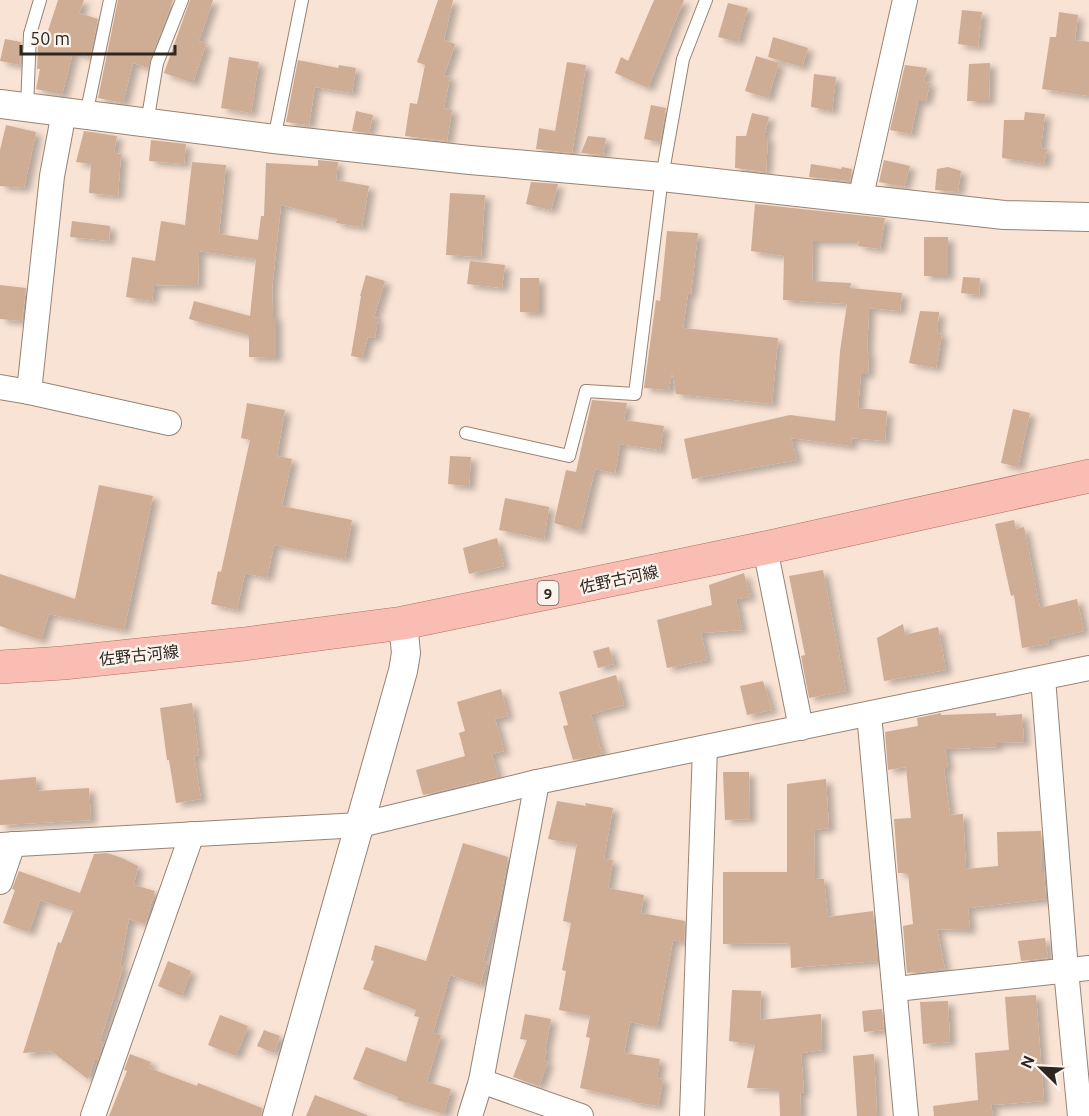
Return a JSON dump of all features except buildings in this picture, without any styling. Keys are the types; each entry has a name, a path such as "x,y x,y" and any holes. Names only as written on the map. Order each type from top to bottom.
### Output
{"main road":[{"name":"佐野古河線","path":"0,667 63,663 244,644 403,622 765,548 1089,476"}],"street":[{"path":"860,200 905,0"},
{"path":"7,106 274,139 662,177 1004,215 1089,217"},
{"path":"29,392 52,176 75,114"},
{"path":"0,387 169,423"},
{"path":"765,548 801,728"},
{"path":"277,1116 403,671 406,654 403,622"},
{"path":"0,882 7,845 360,825 537,782 1089,668"},
{"path":"1042,678 1077,969 1080,1116"},
{"path":"869,714 906,1116"},
{"path":"692,1116 705,748"},
{"path":"470,1116 481,1082 537,782"},
{"path":"93,1116 192,834"},
{"path":"896,989 1077,969"},
{"path":"481,1082 581,1116"}],"lane":[{"path":"7,106 40,0"},
{"path":"75,114 110,0"},
{"path":"147,123 157,63 182,0"},
{"path":"274,139 302,0"},
{"path":"466,433 569,456 586,391 635,394 662,177 683,59 706,0"}]}
